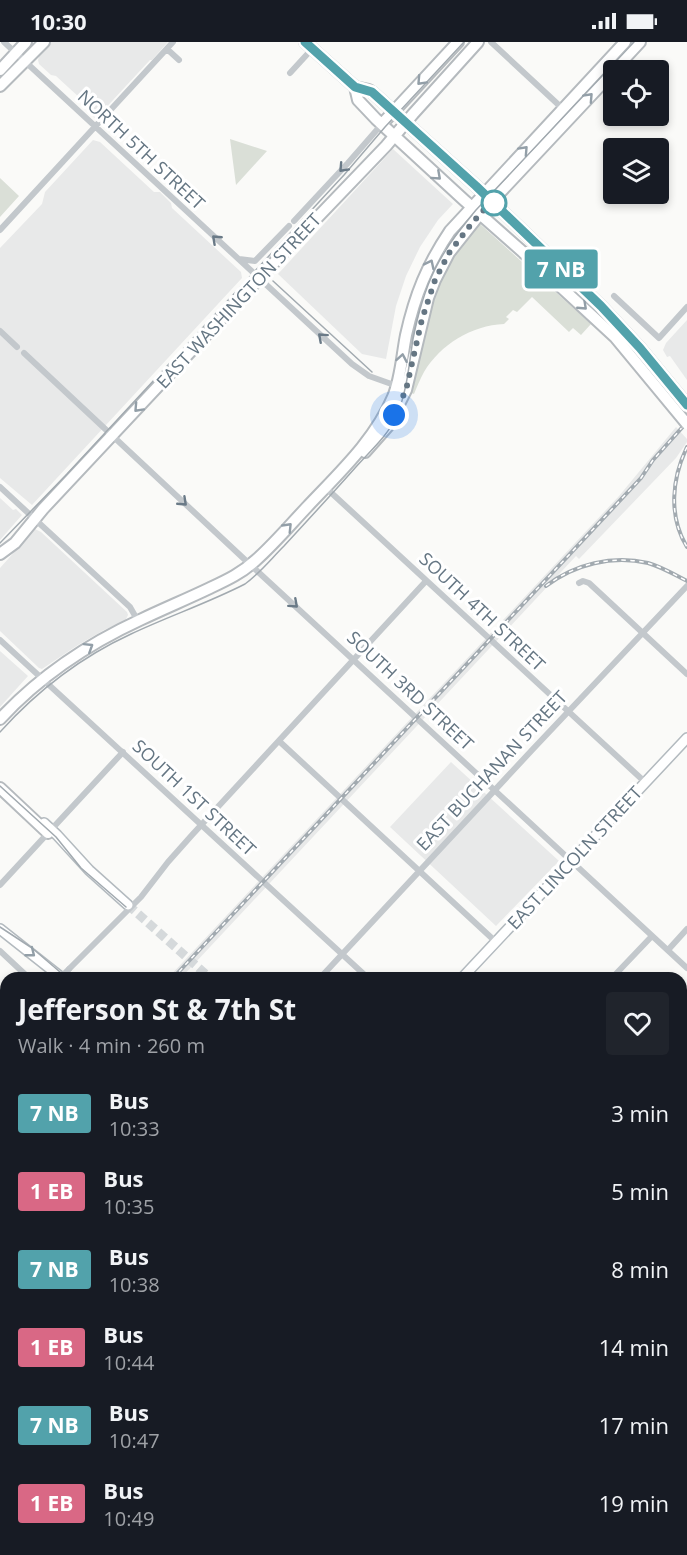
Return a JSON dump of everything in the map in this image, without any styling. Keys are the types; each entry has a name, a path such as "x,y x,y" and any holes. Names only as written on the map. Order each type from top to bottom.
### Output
{"main road":[{"path":"0,70 27,42"},
{"path":"0,86 44,42"},
{"name":"EAST WASHINGTON STREET","path":"382,124 458,42"},
{"name":"EAST WASHINGTON STREET","path":"0,560 35,518 394,136 478,42"},
{"path":"0,719 63,664 95,643 230,579 250,565 329,484 353,465 376,442 388,426 435,280 449,253 480,214 488,197 562,108 625,42"},
{"path":"624,60 640,42"},
{"path":"309,45 355,87 369,90 488,197 624,330 687,405"},
{"path":"401,388 406,335 413,307 435,253 471,206 488,197 603,82"},
{"path":"355,87 358,100 394,136 615,337 687,424"},
{"path":"0,554 15,543"},
{"name":"EAST LINCOLN STREET","path":"468,972 687,738"},
{"path":"0,783 6,792 129,907"},
{"path":"0,929 54,972"}],"street":[{"name":"NORTH 5TH STREET","path":"4,42 357,368 375,379 401,388"},
{"path":"0,230 174,42"},
{"path":"491,42 562,108"},
{"path":"290,73 309,45"},
{"path":"167,49 179,60"},
{"name":"EAST WASHINGTON STREET","path":"294,220 382,124"},
{"name":"EAST WASHINGTON STREET","path":"237,259 255,261 289,226"},
{"path":"614,296 659,338 687,307"},
{"path":"0,330 17,347"},
{"name":"SOUTH 3RD STREET","path":"24,353 687,968"},
{"name":"SOUTH 4TH STREET","path":"329,484 426,581 646,783"},
{"path":"0,487 130,607 138,621"},
{"path":"66,972 141,897 201,825 426,581"},
{"path":"579,583 583,581 589,583 687,674"},
{"name":"EAST BUCHANAN STREET","path":"326,972 687,586"},
{"name":"SOUTH 1ST STREET","path":"0,640 361,972"},
{"path":"279,741 496,942"},
{"path":"0,885 123,752"},
{"path":"668,950 687,929"},
{"path":"618,972 652,936"},
{"path":"0,951 23,972"}],"shaded area":[{"path":"50,42 168,42 96,119 83,105 81,99 39,64 40,53"},
{"path":"230,139 267,151 236,185"},
{"path":"93,140 100,142 154,192 160,192 171,203 172,208 241,272 242,278 32,505 0,478 0,248 42,204 45,192"},
{"path":"393,149 453,204 438,220 420,247 406,276 396,306 386,359 362,354 278,274"},
{"path":"0,178 19,196 0,217"},
{"path":"480,224 591,324 581,335 573,328 569,332 532,297 517,312 513,310 506,317 509,319 504,324 480,328 448,345 431,362 414,394 409,392 431,299 451,255"},
{"path":"687,320 687,380 663,350 666,343"},
{"path":"676,427 687,442 676,458 579,559 576,556 187,972 174,972 619,496"},
{"path":"0,498 22,515 0,540"},
{"path":"35,529 41,532 128,615 125,621 78,645 42,669 0,631 0,568"},
{"path":"0,651 28,676 0,707"},
{"path":"451,762 559,861 496,926 390,827"}],"tunnel":[{"path":"128,905 203,972"}],"tram line":[{"path":"0,543 67,474 344,175 464,42"},
{"path":"0,732 45,689 95,653 131,634 245,584 311,517 378,443 393,423 403,397 422,301 435,270 452,240 476,210 634,42"},
{"path":"273,281 372,372"},
{"path":"0,786 56,837 81,868 126,907"},
{"path":"0,927 32,948 60,972"}],"railway":[{"path":"179,972 641,478 653,460 687,422"},
{"path":"687,447 678,471 674,497 677,523 687,547"},
{"path":"546,586 557,578 582,567 594,563 621,560 648,563 687,581"}],"bus line":[{"path":"305,42 355,87 372,92 492,201 624,330 687,405"}],"route":[{"path":"394,415 406,390 422,319 435,280 449,253 474,220 492,201 494,203"}]}
